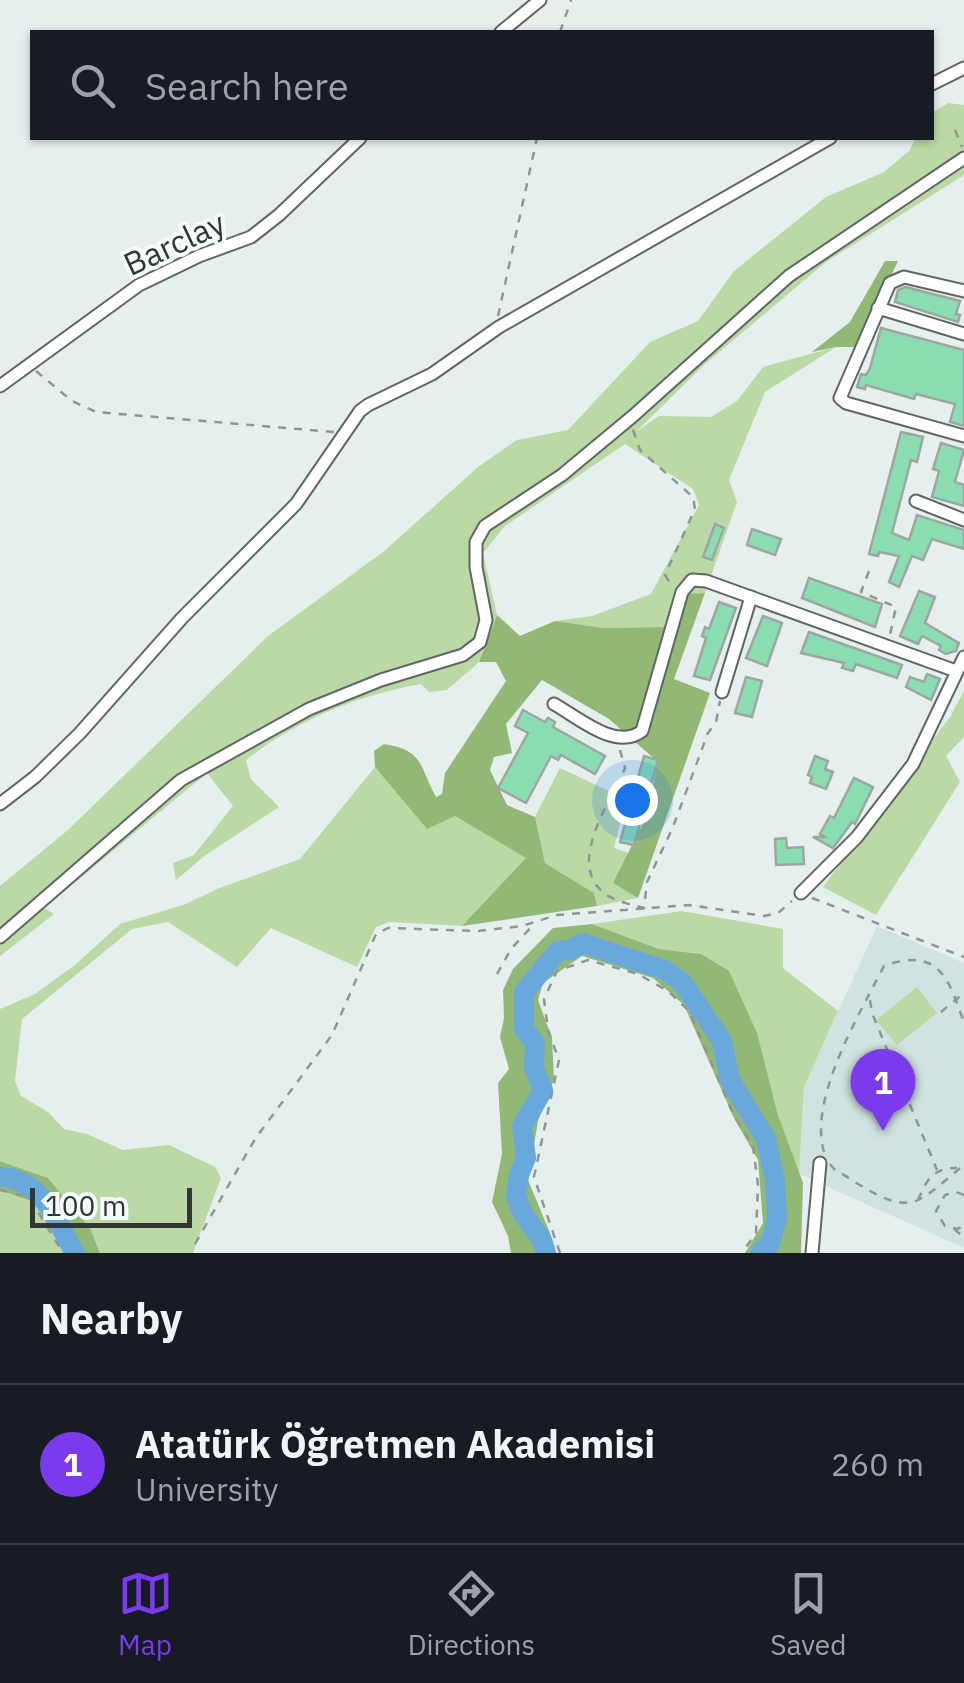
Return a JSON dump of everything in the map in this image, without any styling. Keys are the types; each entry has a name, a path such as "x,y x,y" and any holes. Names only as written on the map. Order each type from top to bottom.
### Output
{"street":[{"path":"503,30 540,0"},
{"path":"934,83 964,68"},
{"name":"Barclay","path":"0,386 139,285 199,256 251,237 358,140"},
{"path":"0,804 35,777 80,733 182,618 296,504 360,412 379,398 418,382 500,327 827,140"},
{"path":"0,937 182,780 309,710 381,680 462,655 480,642 486,620 476,567 476,542 486,526 562,475 790,276 964,154"},
{"path":"964,290 899,278 890,282 840,398 846,403 964,436"},
{"path":"878,308 964,334"},
{"path":"916,501 964,520"},
{"path":"554,704 617,739 631,739 642,731 682,592 692,580 706,581 956,671"},
{"path":"722,692 751,597"},
{"path":"801,893 857,837 912,764 934,726 964,657"},
{"path":"812,1253 820,1163"}],"path":[{"path":"561,30 571,0"},
{"path":"954,130 964,154"},
{"path":"500,327 498,310 537,140"},
{"path":"30,366 72,401 96,412 345,433"},
{"path":"633,416 633,436 640,450 693,496 694,509 665,575 668,584 682,592"},
{"path":"870,571 861,592 896,607 888,646"},
{"path":"644,908 647,882 716,722 722,692"},
{"path":"617,739 625,768 596,825 588,859 594,882 610,898 644,908"},
{"path":"195,1244 255,1139 332,1036 376,934 388,928 478,931 557,915 689,905 764,916 778,913 801,893 964,957"},
{"path":"497,974 511,948 536,922"},
{"path":"962,1166 918,1202 892,1201 834,1169 821,1141 830,1082 884,966 902,959 927,963 946,974 964,1022"},
{"path":"560,1253 534,1177 559,1060 548,1030 544,999 558,971 588,960 638,974 668,991 689,1011 734,1116 753,1146 758,1184 756,1233 742,1253"},
{"path":"941,1012 964,993"},
{"path":"870,994 872,1013 937,1170"},
{"path":"918,1202 926,1180 937,1170 962,1166"},
{"path":"939,1185 944,1195"},
{"path":"0,1190 29,1196 63,1253"},
{"path":"964,1195 944,1195 937,1204 938,1217 945,1226 964,1226"},
{"path":"954,1228 964,1238"}],"shaded area":[{"path":"877,926 964,963 964,1248 799,1174 804,1087"}],"green space":[{"path":"948,103 964,105 964,175 826,262 705,364 636,432 659,416 711,417 737,401 763,367 836,347 765,392 729,480 737,502 705,593 687,595 666,627 603,628 555,621 592,616 651,594 699,505 693,489 625,444 505,526 483,553 497,615 479,662 447,690 429,692 421,684 374,695 307,721 246,760 251,779 279,807 207,854 176,880 173,863 194,855 233,806 207,773 44,908 54,914 0,956 0,886 68,830 268,636 383,552 478,467 517,440 568,430 650,342 698,321 734,271 826,197 884,172 909,151 915,140 934,140 934,112"},
{"path":"885,261 898,261 857,347 812,352 850,322"},
{"path":"705,593 674,679 710,693 638,898 613,883 646,817 658,762 609,719 542,680 506,724 512,753 494,757 490,770 507,805 535,817 545,863 594,893 597,906 462,926 526,858 455,816 427,829 375,767 374,751 384,744 407,750 419,761 436,797 442,794 445,773 506,681 496,662 479,662 497,615 520,636 555,621 603,628 666,627 687,594"},
{"path":"964,691 964,737 946,756 960,782 876,915 823,887 950,717"},
{"path":"375,767 427,828 455,816 527,858 462,926 389,922 376,927 357,967 271,928 237,967 168,922 132,929 22,1019 15,1081 21,1096 48,1112 64,1129 87,1134 123,1150 169,1145 215,1167 221,1178 193,1253 100,1253 90,1228 48,1178 0,1161 0,1009 35,994 75,965 120,924 186,904 300,859"},
{"path":"560,768 626,799 614,848 628,853 613,883 638,898 597,906 594,893 545,863 535,817"},
{"path":"682,911 783,929 783,968 838,1011 804,1087 799,1174 777,1112 701,954 659,949 592,924"},
{"path":"592,924 659,949 701,954 729,971 757,1033 777,1112 803,1183 801,1253 745,1253 763,1223 758,1160 734,1118 684,1005 653,978 582,956 543,983 538,1000 552,1038 554,1079 538,1121 528,1180 550,1233 552,1253 511,1253 508,1236 492,1202 502,1154 498,1083 509,1069 500,1037 503,990 513,969 553,928"},
{"path":"917,987 937,1013 897,1045 876,1020"},
{"path":"0,1161 48,1178 90,1228 100,1253 66,1253 39,1204 0,1190"},
{"path":"0,1190 39,1204 69,1253 0,1253"}],"building":[{"path":"905,287 960,301 958,322 895,302 898,290"},
{"path":"881,328 964,350 964,426 950,422 955,404 916,394 914,399 866,385 865,389 857,387 861,374 866,375 870,368"},
{"path":"901,432 923,437 917,462 911,460 892,533 909,540 917,515 964,530 964,549 932,539 923,560 912,556 899,587 889,582 899,556 869,554"},
{"path":"941,443 964,450 955,482 964,485 964,506 932,497 939,471 933,469"},
{"path":"715,524 724,528 712,560 703,557"},
{"path":"752,529 781,539 775,555 747,545"},
{"path":"809,578 882,604 875,627 802,598"},
{"path":"919,591 935,597 925,623 959,643 956,651 946,654 939,650 941,646 922,636 918,644 900,636"},
{"path":"719,602 736,608 710,680 694,676 706,638 702,636 705,627 709,629"},
{"path":"763,616 782,623 767,666 746,658"},
{"path":"809,632 902,665 897,678 856,664 853,671 842,668 844,663 801,653"},
{"path":"927,674 940,679 931,700 906,687 910,677 924,682"},
{"path":"746,677 762,681 752,717 735,713"},
{"path":"523,710 545,722 548,718 555,722 553,727 605,756 595,774 561,755 558,760 551,756 526,803 498,788 528,733 515,726"},
{"path":"644,756 658,760 634,845 620,842"},
{"path":"815,756 828,761 825,769 833,772 826,789 810,783 812,777 808,775"},
{"path":"854,778 873,787 855,824 852,822 833,848 813,837 825,837 820,834 830,816 834,818"},
{"path":"786,838 787,848 803,847 804,864 776,865 775,839"}],"waterway":[{"path":"546,1253 516,1196 526,1158 522,1126 543,1090 534,1068 535,1043 524,1029 524,992 558,951 582,943 665,970 683,983 722,1041 730,1080 766,1139 775,1180 777,1218 770,1244 760,1253"},
{"path":"0,1177 15,1179 37,1193 75,1253"}],"place":[{"name":"Atatürk Öğretmen Akademisi","path":"883,1131"}]}
